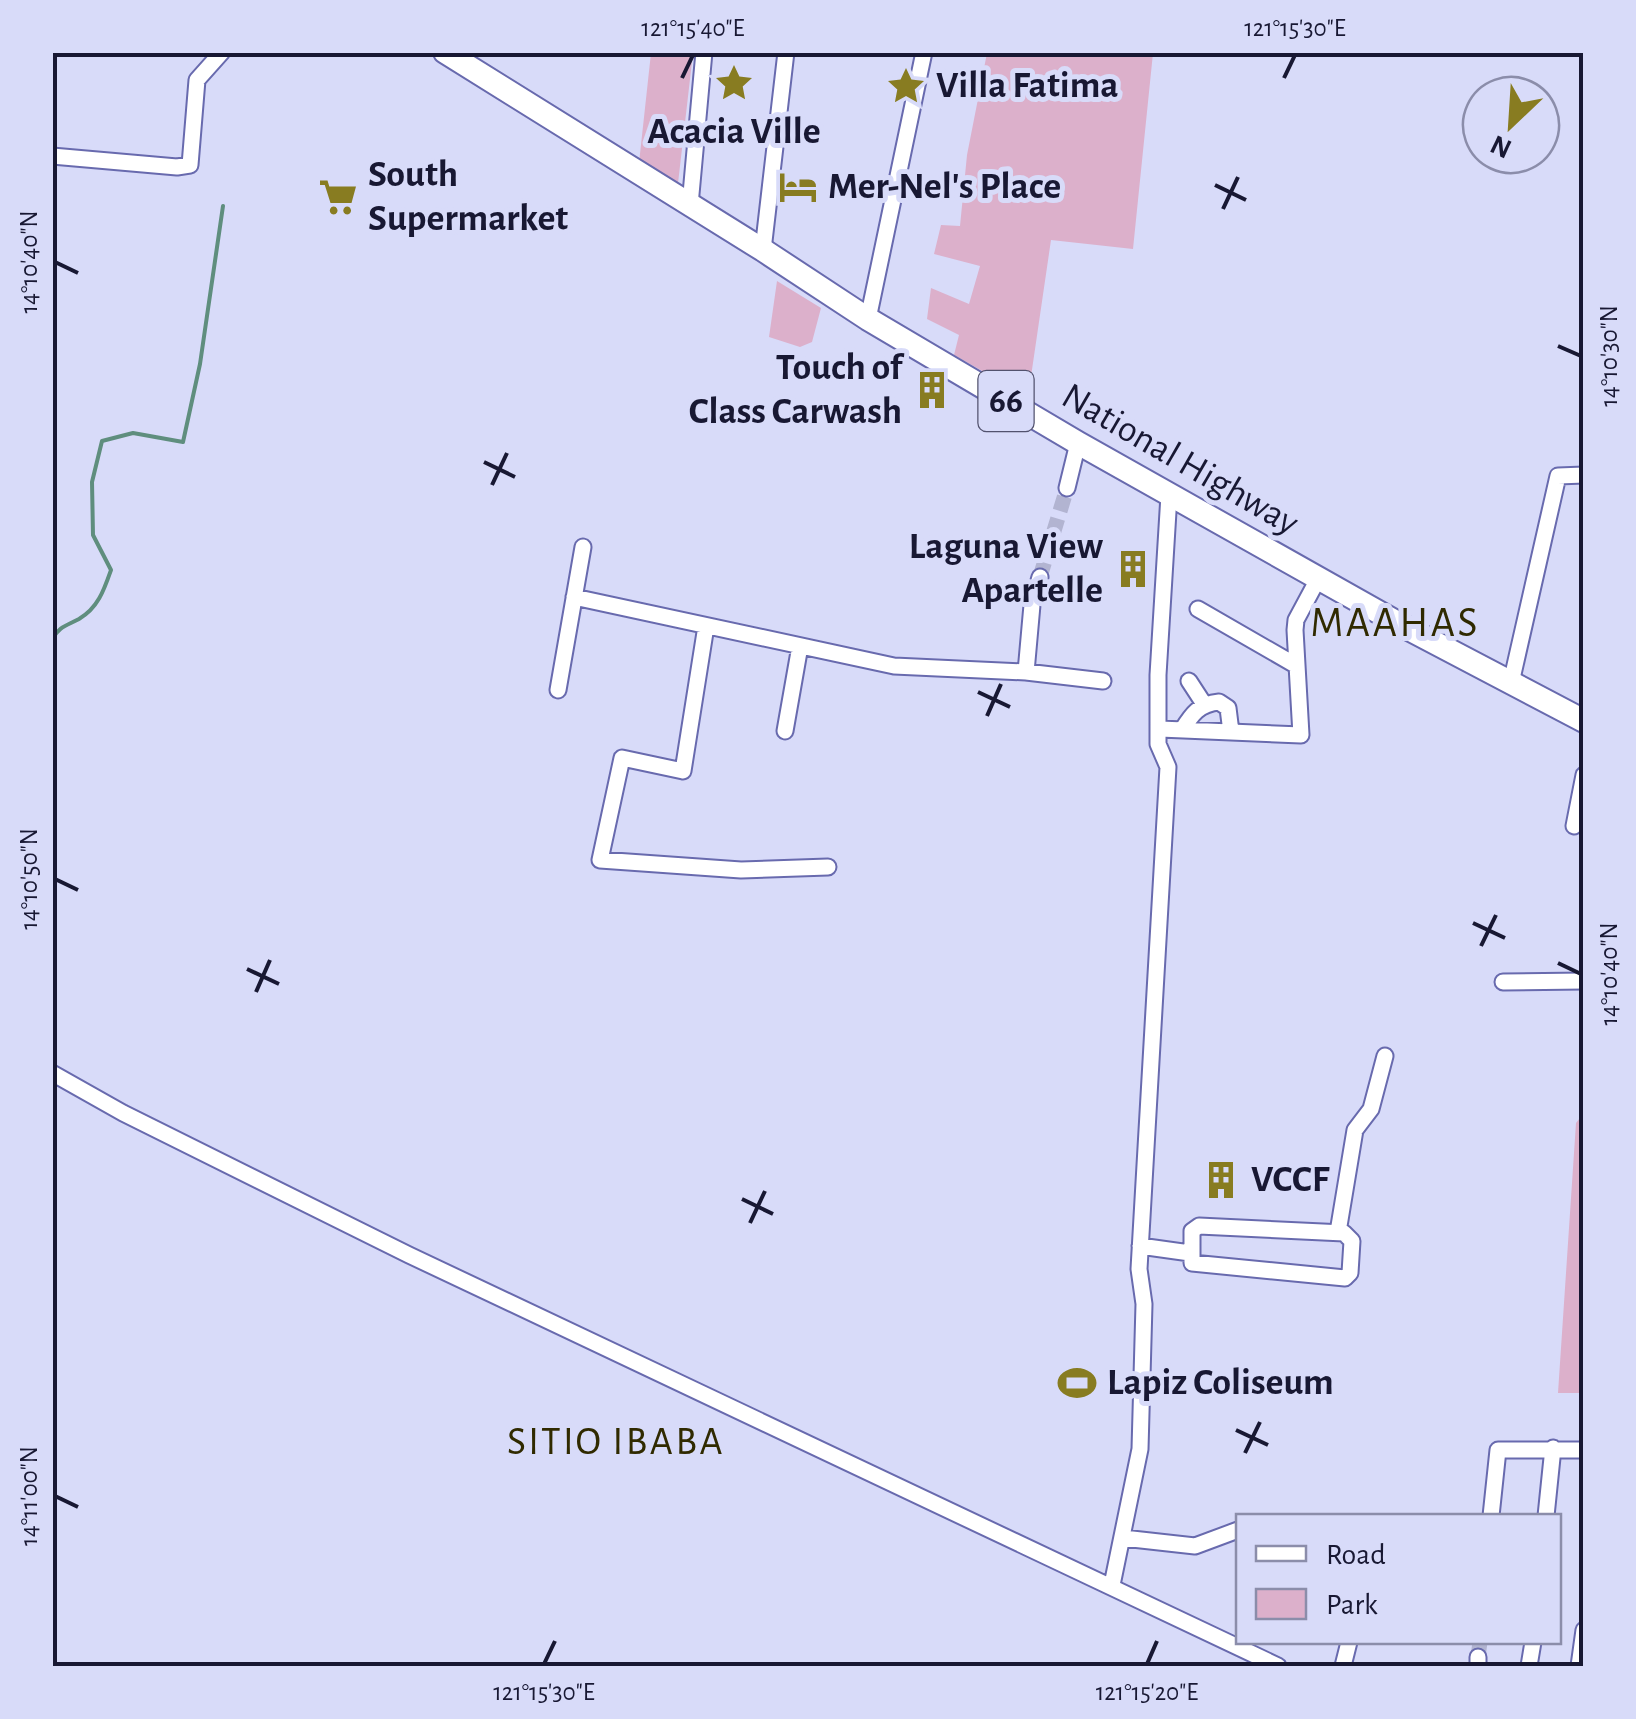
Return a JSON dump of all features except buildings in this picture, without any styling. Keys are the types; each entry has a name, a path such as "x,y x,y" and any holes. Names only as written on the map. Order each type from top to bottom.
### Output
{"main road":[{"name":"National Highway","path":"452,55 868,319 1078,443 1584,721"}],"street":[{"path":"52,156 190,165 198,80 222,52"},
{"path":"690,205 704,52"},
{"path":"763,250 786,52"},
{"path":"868,319 924,52"},
{"path":"1066,488 1078,443"},
{"path":"1512,682 1558,476 1584,475"},
{"path":"1112,1586 1140,1450 1144,1304 1139,1269 1168,783 1168,767 1158,744 1158,675 1168,494"},
{"path":"558,690 583,548"},
{"path":"1026,672 1032,605 1040,578"},
{"path":"1160,730 1301,735 1296,620 1318,578"},
{"path":"574,597 894,666 1026,672 1104,681"},
{"path":"1198,609 1297,666"},
{"path":"706,626 683,771 622,758 600,860 741,870 828,867"},
{"path":"785,731 800,646"},
{"path":"1189,681 1204,704"},
{"path":"1182,730 1204,704 1219,702 1228,708 1232,732"},
{"path":"1574,826 1584,775"},
{"path":"1503,982 1584,981"},
{"path":"1338,1232 1355,1130 1371,1109 1385,1056"},
{"path":"52,1073 123,1113 409,1255 1278,1666"},
{"path":"1199,1226 1338,1232 1347,1234 1352,1241 1350,1273 1346,1278 1196,1264 1191,1261 1190,1247 1192,1231 1199,1226"},
{"path":"1141,1241 1190,1247"},
{"path":"1546,1514 1553,1448"},
{"path":"1491,1514 1498,1450 1584,1450"},
{"path":"1123,1538 1194,1546 1236,1531"},
{"path":"1579,1666 1584,1630"}],"green space":[{"path":"651,53 693,53 677,192 639,163"},
{"path":"987,53 1153,53 1133,249 1051,240 1028,397 954,355 959,335 927,319 931,288 969,304 980,266 934,254 941,225 960,226 967,155"},
{"path":"777,281 821,308 812,342 800,347 769,337"},
{"path":"1583,1114 1583,1393 1558,1393 1576,1123"}],"waterway":[{"path":"52,639 91,610 111,570 93,535 92,482 102,441 133,433 183,442 200,364 223,206"}],"tunnel":[{"path":"1040,577 1067,488"},
{"path":"1478,1657 1480,1644"}],"place":[{"name":"Acacia Ville","path":"734,83"},
{"name":"Villa Fatima","path":"906,86"},
{"name":"Mer-Nel's Place","path":"798,187"},
{"name":"South Supermarket","path":"338,197"},
{"name":"Touch of Class Carwash","path":"932,390"},
{"name":"Laguna View Apartelle","path":"1133,569"},
{"name":"VCCF","path":"1221,1180"},
{"name":"Lapiz Coliseum","path":"1077,1383"}],"district":[{"name":"MAAHAS","path":"1395,623"},
{"name":"SITIO IBABA","path":"616,1442"}]}
